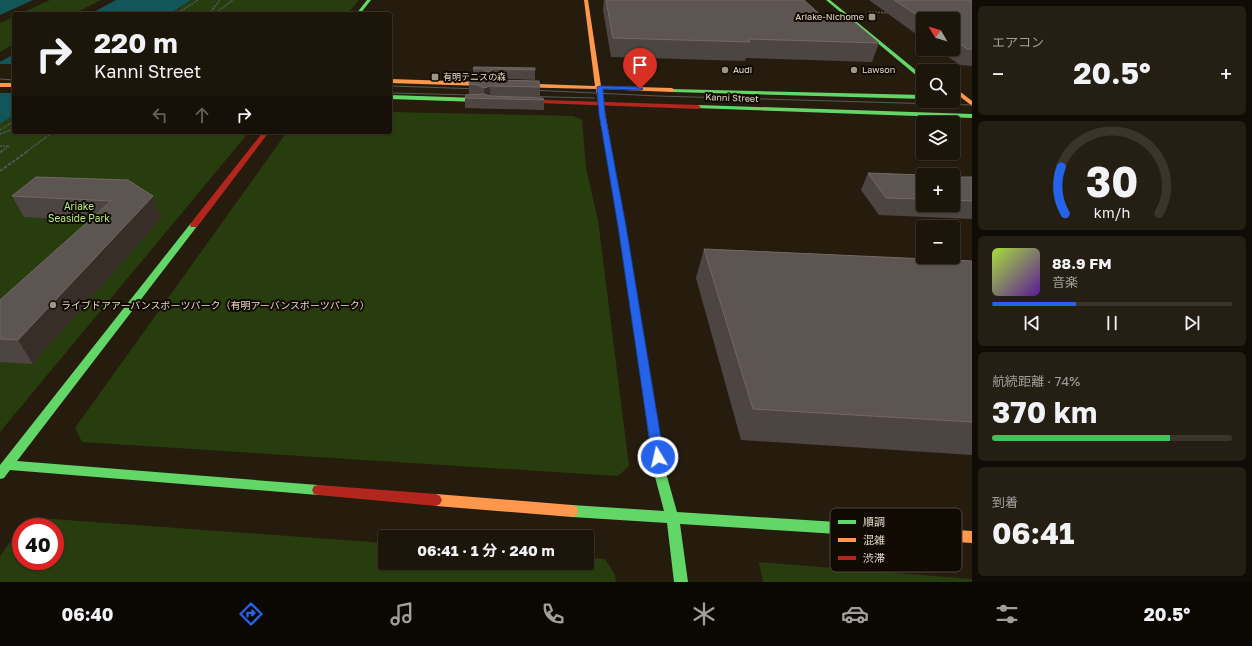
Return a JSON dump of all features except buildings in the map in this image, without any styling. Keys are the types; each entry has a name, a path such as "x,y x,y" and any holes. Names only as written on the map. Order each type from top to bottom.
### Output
{"street":[{"path":"360,12 369,0"},
{"path":"586,0 597,79 600,87 601,104 660,473 673,519 680,582"},
{"path":"828,0 916,73"},
{"path":"841,0 877,28"},
{"path":"392,81 482,84"},
{"path":"0,84 12,85"},
{"name":"Kanni Street","path":"502,84 916,98"},
{"path":"960,93 970,100"},
{"path":"392,97 478,100"},
{"path":"960,101 970,100"},
{"name":"Kanni Street","path":"505,101 971,116"},
{"path":"960,106 971,116"},
{"path":"0,474 264,134"},
{"path":"7,465 673,519 715,519 830,527"},
{"path":"962,536 972,537"}],"path":[{"path":"179,12 198,0"},
{"path":"211,12 220,0"},
{"path":"217,12 233,0"},
{"path":"869,12 891,13"},
{"path":"0,130 12,122"},
{"path":"0,134 12,131"},
{"path":"0,171 50,134"},
{"path":"0,146 8,146 0,152"}],"green space":[{"path":"50,0 101,0 77,12 24,12"},
{"path":"191,0 359,0 349,12 172,12"},
{"path":"12,18 12,45 0,52 0,23"},
{"path":"392,112 573,116 582,120 586,169 598,220 629,466 618,476 82,442 75,428 286,134 392,134"},
{"name":"Ariake Seaside Park","path":"12,116 12,134 247,134 0,432 0,124"},
{"path":"64,520 378,542 378,570 594,570 594,558 605,559 615,575 616,582 0,582 0,556 12,540 12,570 64,570"},
{"path":"759,562 830,568 830,572 884,572 972,579 972,582 763,582"}],"water":[{"path":"0,0 33,0 0,15"},
{"path":"116,0 191,0 172,12 94,12"},
{"path":"12,55 12,116 0,124 0,62"}],"pier":[{"path":"0,64 12,64 12,93 0,93"}],"tram line":[{"path":"0,79 12,80"},
{"path":"392,86 480,89"},
{"path":"530,90 658,96 972,105"},
{"path":"392,93 594,98"}],"traffic: fast":[{"path":"360,12 369,0"},
{"path":"828,0 916,73"},
{"path":"672,90 916,97"},
{"path":"392,97 478,100"},
{"path":"698,107 972,116"},
{"path":"0,474 194,225"},
{"path":"630,276 660,473 673,519 681,582"},
{"path":"7,465 318,490"},
{"path":"572,511 830,527"}],"traffic: slow":[{"path":"586,0 602,114 630,276"},
{"path":"392,81 482,84"},
{"path":"0,85 12,85"},
{"path":"509,85 672,90"},
{"path":"960,94 972,104"},
{"path":"436,500 572,511"},
{"path":"962,536 972,537"}],"traffic: jam":[{"path":"514,101 698,107"},
{"path":"194,225 264,134"},
{"path":"318,490 436,500"}],"place":[{"name":"Ariake-Nichome","path":"872,17"},
{"name":"Audi","path":"725,70"},
{"name":"Lawson","path":"854,70"},
{"name":"有明テニスの森","path":"435,77"},
{"name":"ライブドアアーバンスポーツパーク（有明アーバンスポーツパーク）","path":"53,305"}],"route":[{"path":"640,89 600,87 602,114 622,226 658,457"}]}
